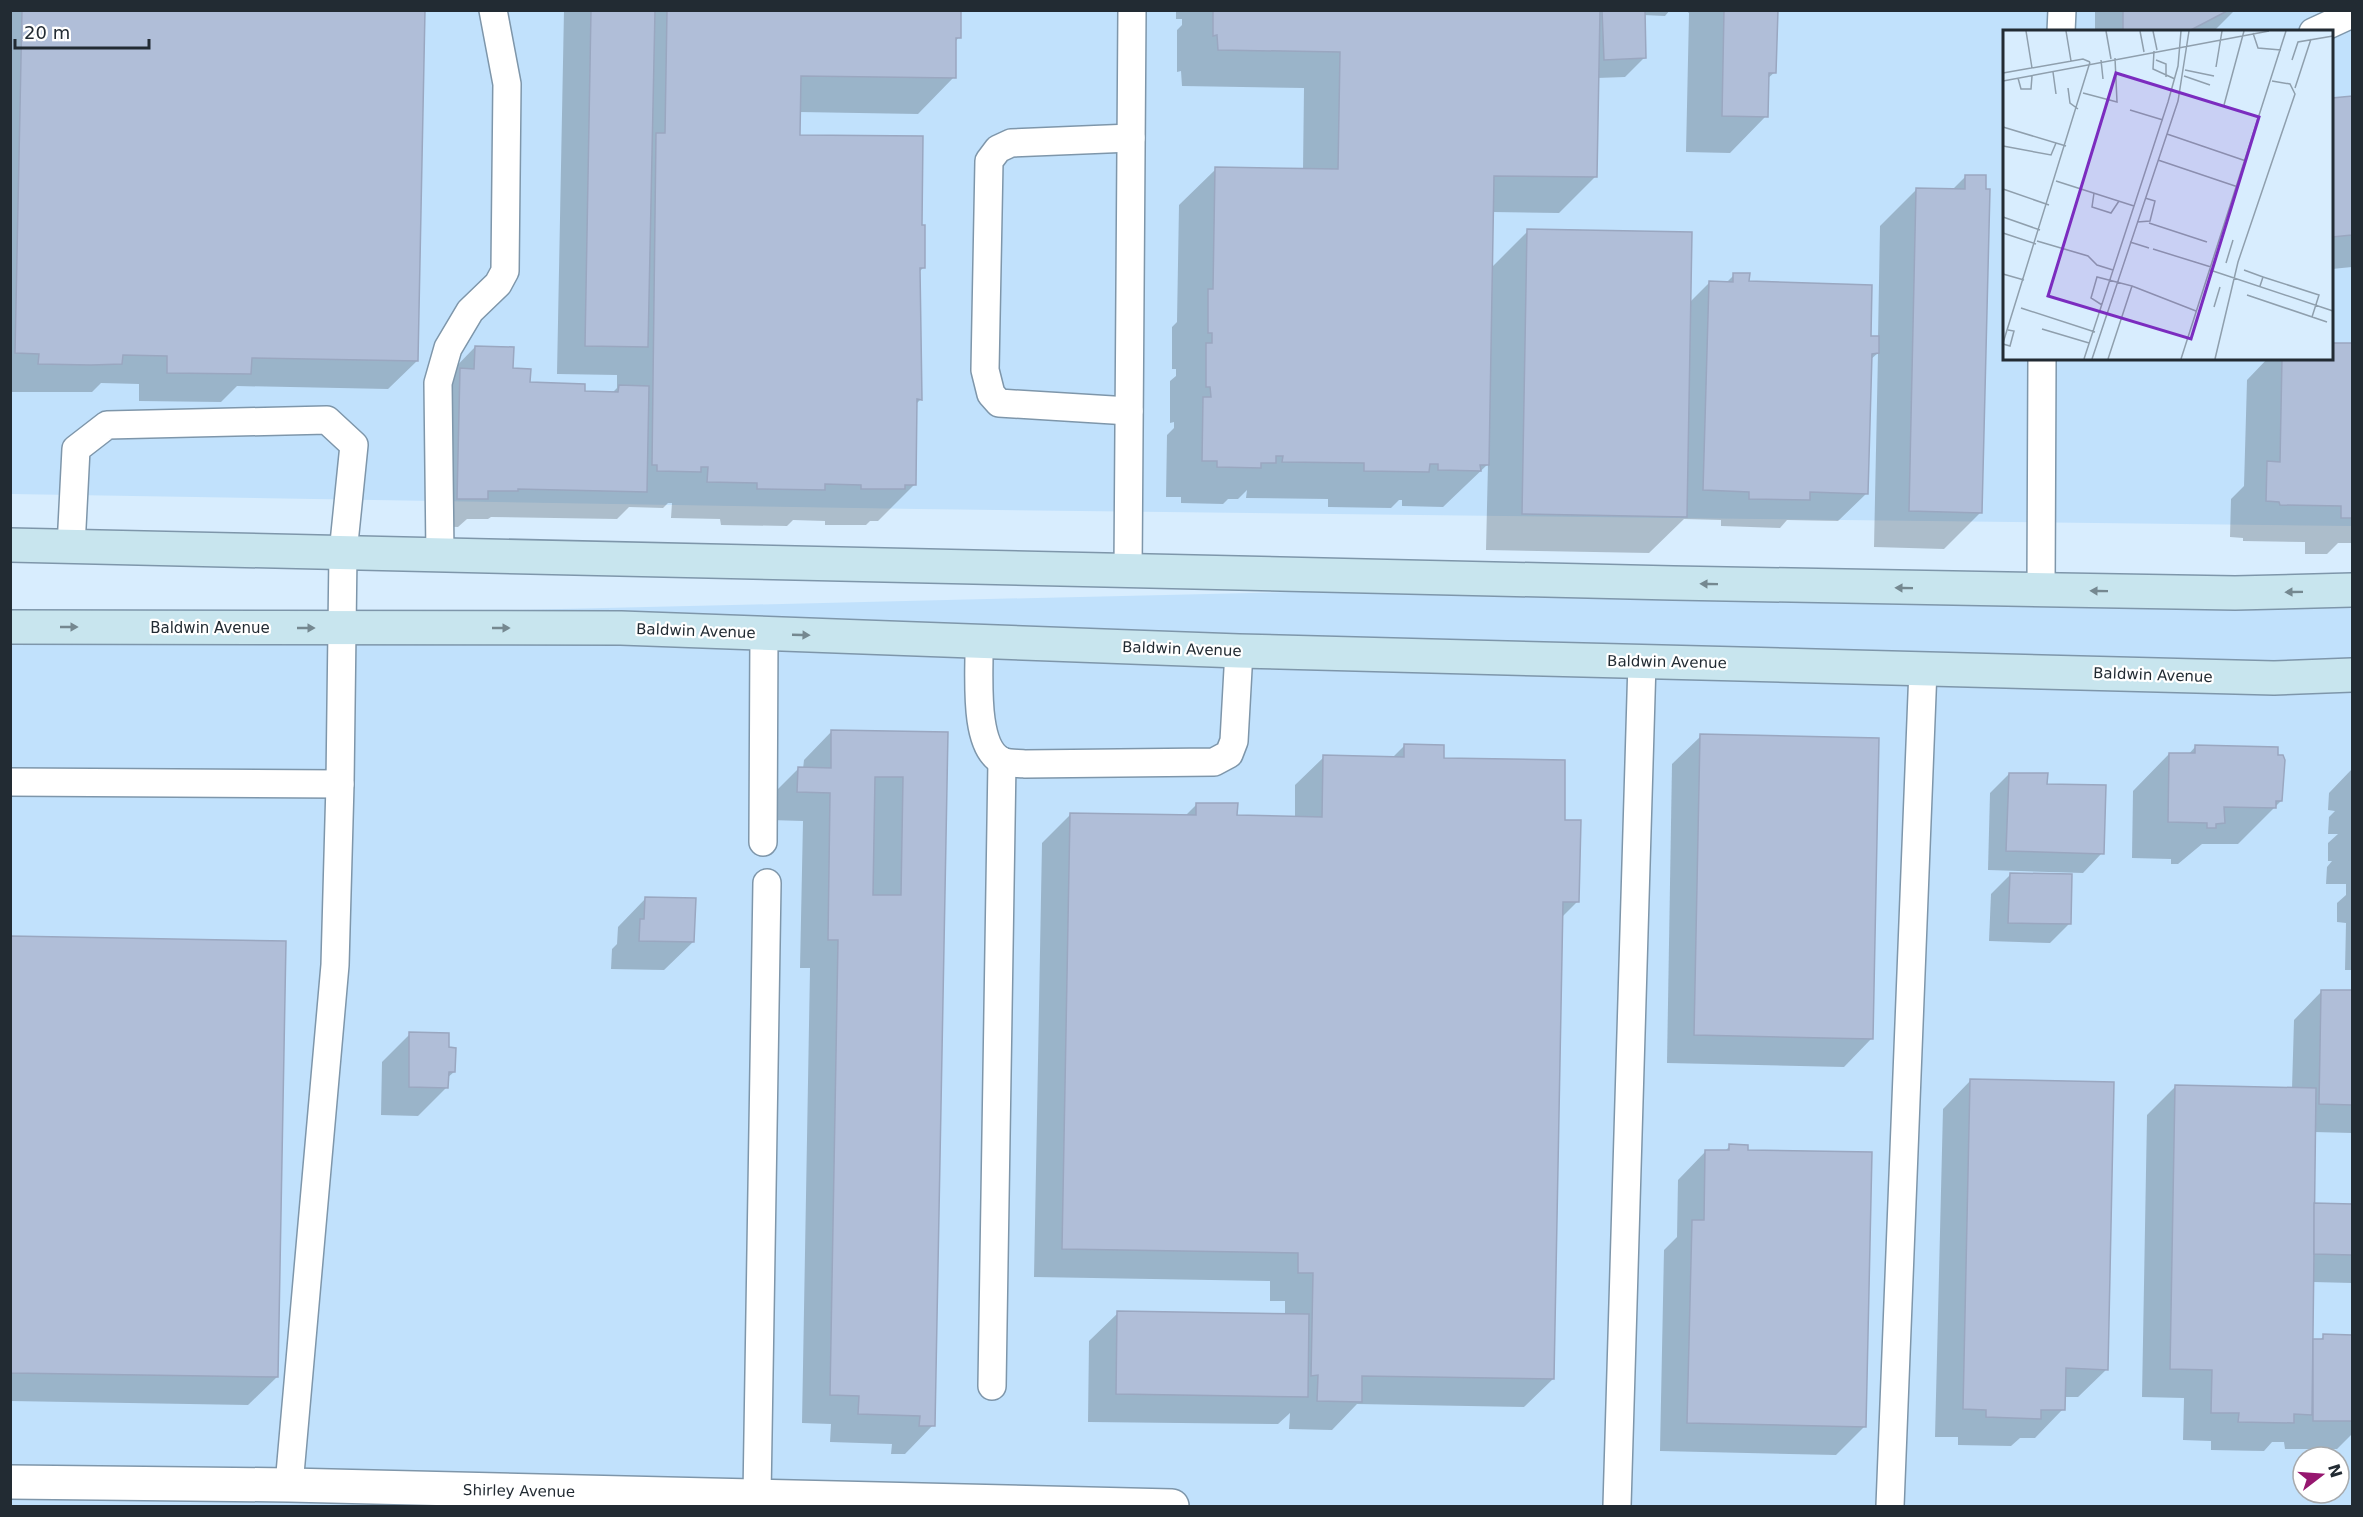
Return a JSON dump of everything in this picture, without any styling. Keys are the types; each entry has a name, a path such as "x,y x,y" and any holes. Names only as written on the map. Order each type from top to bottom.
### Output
{"main road":[{"path":"10,545 2041,590 2235,593 2352,590"},
{"name":"Baldwin Avenue","path":"10,627 621,628 1239,651 1642,662 2274,678 2352,675"}],"street":[{"name":"Shirley Avenue","path":"10,1482 289,1485 740,1500 1172,1506"}],"lane":[{"path":"440,555 438,383 448,348 470,311 498,284 505,271 507,84 493,10"},
{"path":"1128,571 1132,10"},
{"path":"2061,30 2062,10"},
{"path":"2317,30 2352,14"},
{"path":"1129,411 999,403 991,394 985,370 989,161 998,149 1011,143 1131,138"},
{"path":"2041,590 2042,360"},
{"path":"71,547 76,449 107,425 327,420 354,445 343,553 335,965 289,1485"},
{"path":"763,842 764,634"},
{"path":"979,642 981,725 988,748 1002,761 1025,764 1214,762 1229,754 1234,741 1239,651"},
{"path":"1617,1506 1642,662"},
{"path":"1890,1506 1923,669"},
{"path":"992,1386 1002,761"},
{"path":"10,782 340,784"},
{"path":"740,1500 767,883"}],"shaded area":[{"path":"11,11 2352,11 2352,526 917,509 11,494"},
{"path":"1673,583 2352,590 2352,1506 11,1506 11,622"}],"building":[{"path":"22,10 425,10 418,361 252,358 251,374 167,373 167,356 123,355 122,364 38,364 39,354 15,353"},
{"path":"591,10 655,10 648,347 585,346"},
{"path":"667,10 961,10 961,38 956,38 956,78 801,76 800,135 923,136 922,225 925,225 925,268 920,268 922,400 917,399 916,485 905,485 905,489 861,489 861,485 825,484 825,490 757,489 757,483 707,482 708,467 701,467 701,472 657,471 657,465 652,465 656,133 665,133"},
{"path":"1213,10 1600,10 1597,177 1494,176 1489,465 1480,465 1481,471 1438,470 1438,464 1430,464 1429,472 1364,471 1364,463 1282,462 1283,456 1276,456 1276,463 1261,463 1261,468 1217,467 1217,461 1202,461 1203,397 1211,397 1210,387 1206,387 1206,343 1212,343 1212,333 1208,333 1208,289 1213,289 1215,167 1338,169 1340,52 1218,50 1217,35 1213,36"},
{"path":"1602,10 1645,10 1646,58 1604,60"},
{"path":"1724,10 1778,10 1776,73 1769,73 1768,117 1722,116"},
{"path":"2123,10 2229,10 2191,30 2123,30"},
{"path":"2352,96 2352,235 2333,237 2333,98"},
{"path":"1965,175 1986,175 1986,189 1990,189 1982,513 1909,511 1916,188 1965,189"},
{"path":"1527,229 1692,232 1687,517 1522,514"},
{"path":"1733,273 1750,273 1749,281 1872,285 1871,336 1879,336 1879,353 1872,354 1868,494 1810,492 1810,500 1749,499 1749,492 1703,490 1709,281 1733,282"},
{"path":"2333,343 2352,343 2352,518 2341,518 2341,506 2280,505 2279,502 2266,501 2267,461 2280,462 2282,360 2333,360"},
{"path":"475,346 514,347 513,368 531,369 530,382 585,384 585,391 618,392 619,385 649,386 647,492 518,489 518,491 488,491 488,499 457,499 460,368 474,369"},
{"path":"831,730 948,732 935,1426 919,1426 920,1416 858,1414 859,1396 830,1395 838,940 828,940 830,793 797,792 798,767 831,768","holes":["875,777 903,777 901,895 873,895"]},
{"path":"1700,734 1879,738 1873,1039 1694,1035"},
{"path":"1404,744 1444,745 1444,758 1565,760 1565,820 1581,820 1579,902 1563,902 1554,1379 1362,1376 1362,1402 1317,1401 1318,1375 1311,1376 1313,1273 1298,1273 1298,1253 1062,1249 1070,813 1196,815 1196,803 1238,803 1237,815 1322,817 1323,755 1404,757"},
{"path":"2195,745 2278,747 2278,755 2283,755 2285,760 2282,801 2276,801 2276,808 2224,807 2225,823 2216,824 2216,828 2207,828 2207,823 2168,822 2169,753 2195,753"},
{"path":"2009,773 2048,773 2047,784 2106,785 2104,854 2006,851"},
{"path":"2010,873 2072,874 2071,924 2008,923"},
{"path":"645,897 696,898 694,942 639,941 640,919 644,919"},
{"path":"10,936 286,941 278,1377 10,1373"},
{"path":"2321,990 2352,990 2352,1105 2319,1104"},
{"path":"409,1032 449,1033 449,1047 456,1048 455,1072 449,1072 448,1088 409,1087"},
{"path":"1970,1079 2114,1082 2108,1370 2066,1368 2065,1410 2041,1410 2041,1419 1986,1417 1986,1410 1963,1409"},
{"path":"2175,1085 2316,1088 2312,1415 2294,1414 2294,1423 2238,1422 2239,1413 2211,1413 2212,1370 2170,1369"},
{"path":"1729,1144 1748,1145 1748,1150 1872,1152 1866,1427 1687,1423 1692,1220 1704,1220 1705,1150 1729,1150"},
{"path":"2314,1203 2352,1204 2352,1255 2314,1254"},
{"path":"1117,1311 1309,1314 1308,1397 1116,1394"},
{"path":"2323,1334 2352,1335 2352,1421 2313,1421 2313,1339 2323,1339"}]}
